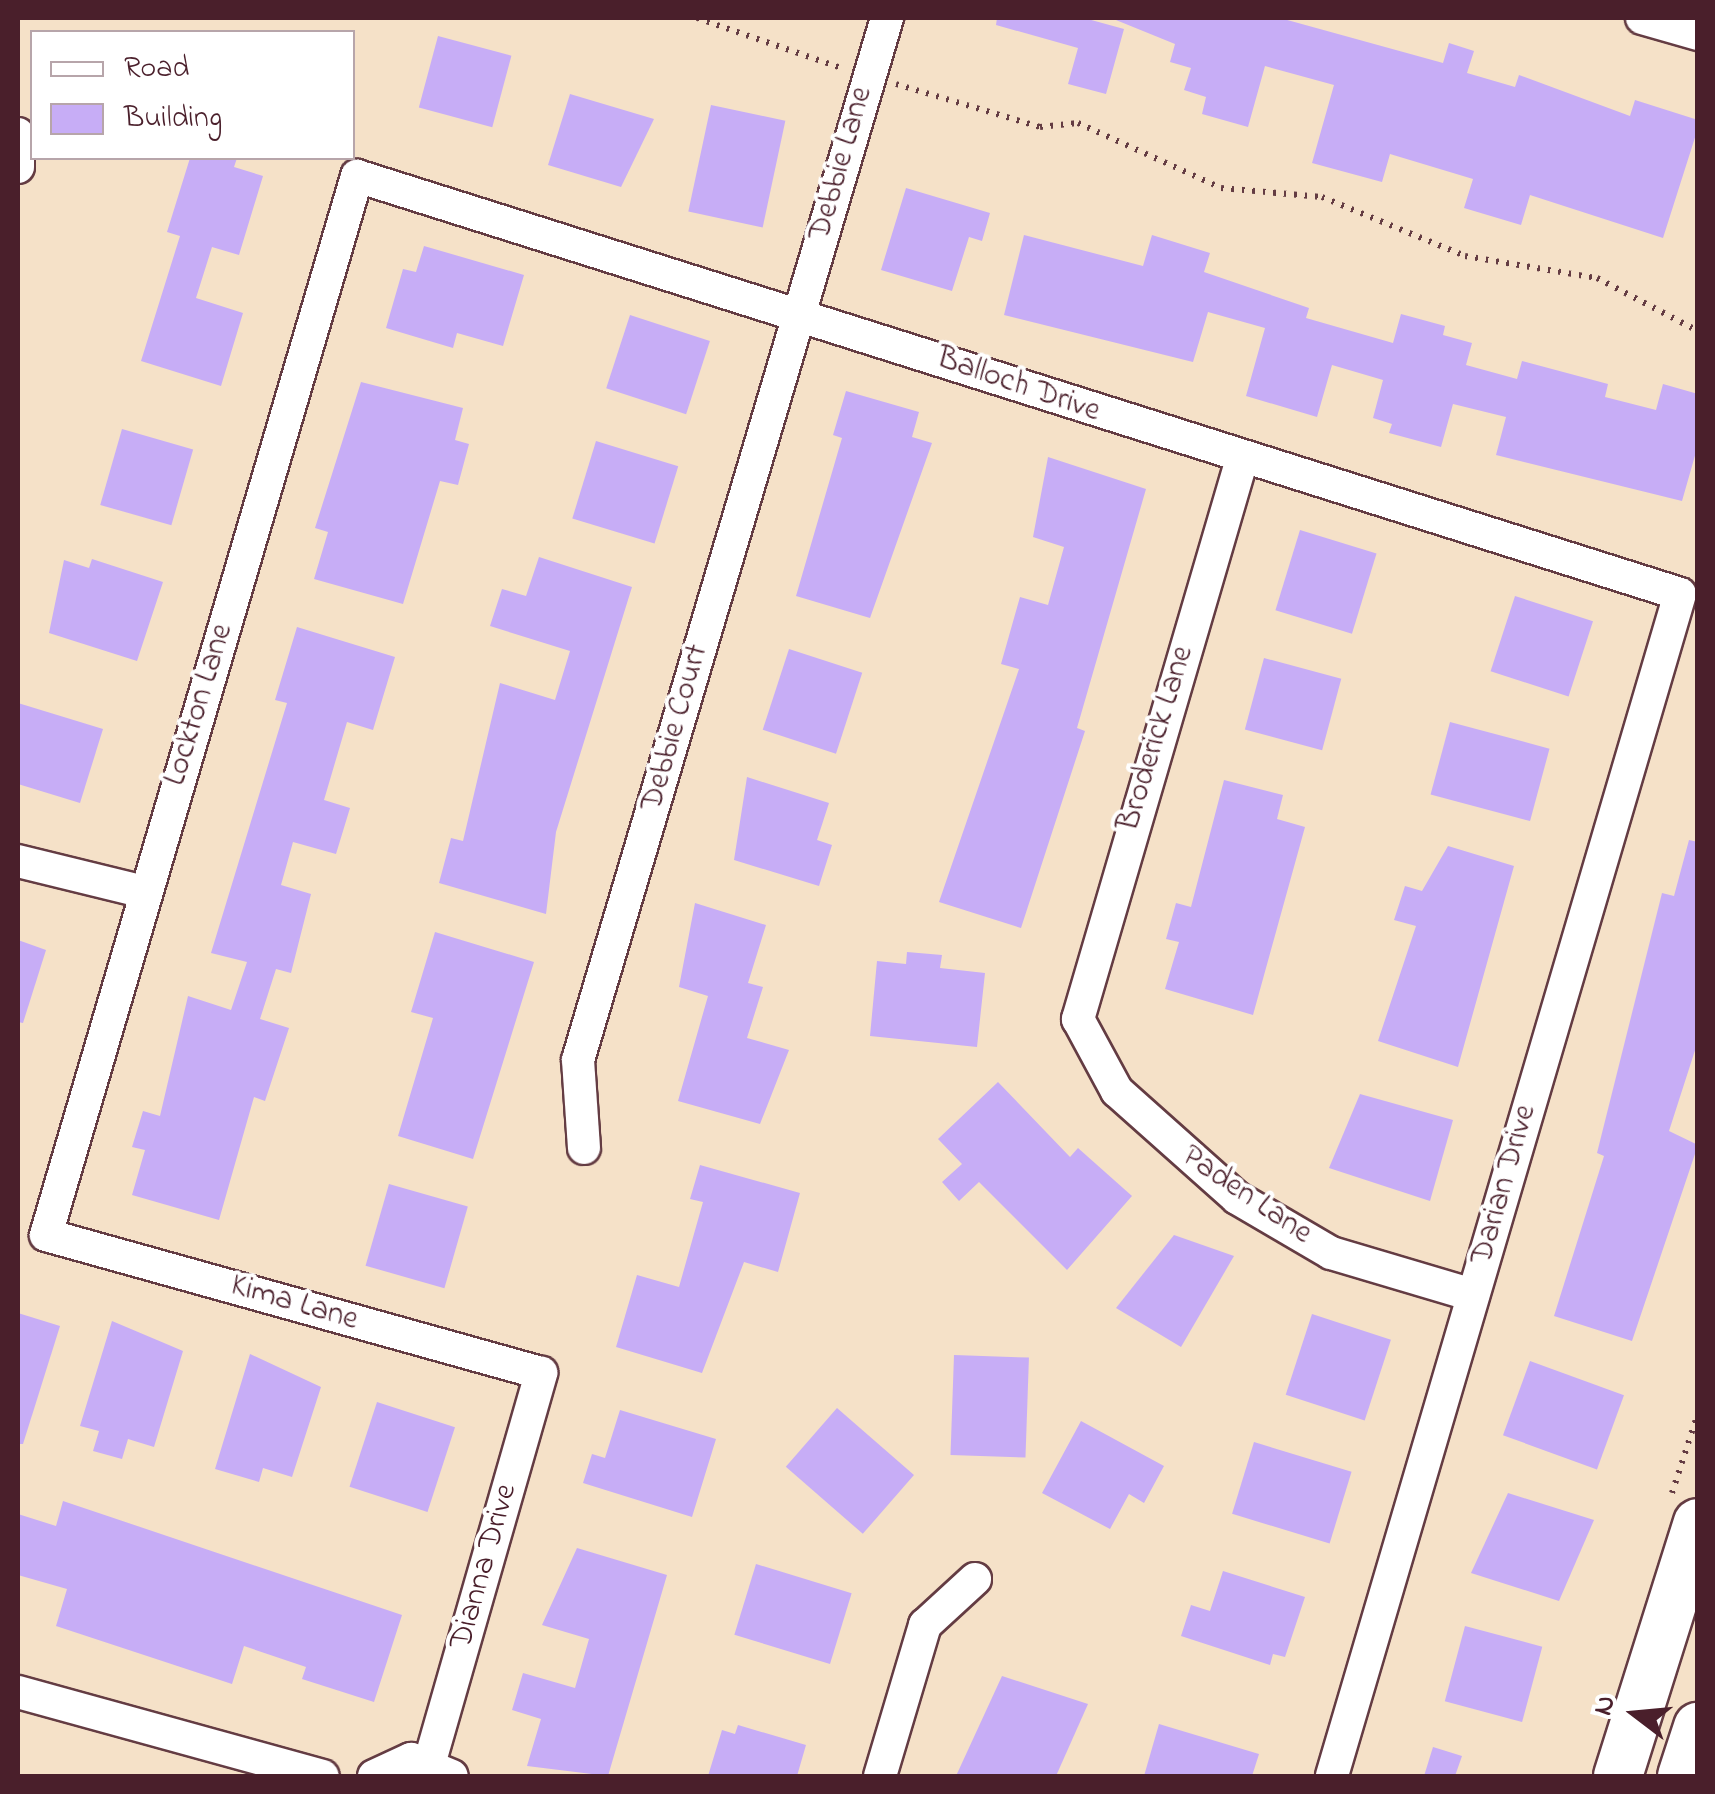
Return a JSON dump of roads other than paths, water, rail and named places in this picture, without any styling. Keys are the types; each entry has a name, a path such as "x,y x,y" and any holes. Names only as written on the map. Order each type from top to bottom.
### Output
{"main road":[{"path":"1618,1776 1698,1523"},
{"path":"1682,1776 1698,1728"}],"street":[{"name":"Debbie Lane","path":"798,310 887,18"},
{"path":"1642,18 1698,34"},
{"name":"Balloch Drive","path":"357,176 798,310 1242,460 1680,594"},
{"name":"Lockton Lane","path":"46,1235 357,176"},
{"name":"Debbie Court","path":"584,1148 578,1060 798,310"},
{"name":"Broderick Lane","path":"1078,1019 1242,460"},
{"name":"Darian Drive","path":"1332,1776 1680,594"},
{"path":"18,860 144,892"},
{"name":"Paden Lane","path":"1078,1019 1093,1058 1128,1104 1237,1198 1331,1252 1472,1295"},
{"name":"Kima Lane","path":"46,1235 541,1373"},
{"name":"Dianna Drive","path":"441,1769 541,1373"},
{"path":"880,1776 925,1626 974,1579"},
{"path":"18,1692 323,1776"},
{"path":"374,1776 392,1763 441,1769"}]}
